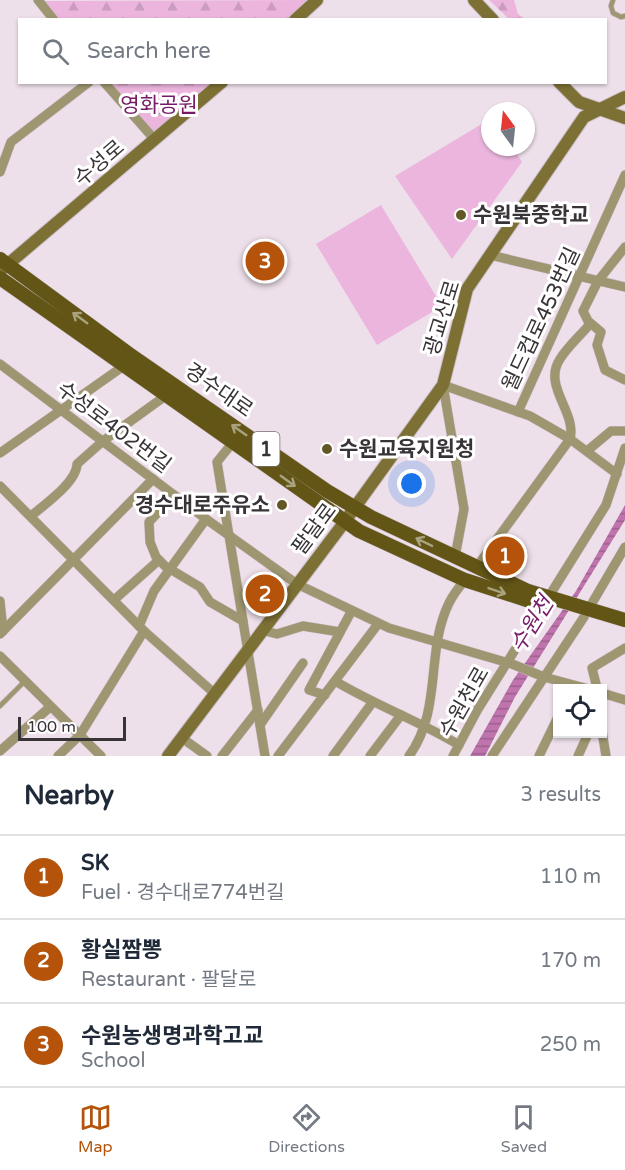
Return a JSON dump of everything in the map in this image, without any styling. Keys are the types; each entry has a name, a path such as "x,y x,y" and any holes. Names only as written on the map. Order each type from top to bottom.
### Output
{"main road":[{"path":"297,18 317,0"},
{"path":"474,0 491,18"},
{"name":"수성로","path":"3,265 220,84"},
{"path":"561,84 579,102 625,118"},
{"name":"광교산로","path":"355,507 443,385 467,289 584,117 625,97"},
{"name":"경수대로","path":"3,265 327,491 548,603"},
{"name":"경수대로","path":"0,278 168,394 344,522 465,580 548,603"},
{"name":"팔달로","path":"168,756 355,507"},
{"name":"1","path":"548,603 625,622"}],"street":[{"path":"41,1 53,18"},
{"path":"0,172 11,142 86,84"},
{"path":"106,84 155,140"},
{"name":"월드컵로453번길","path":"518,412 625,175"},
{"path":"625,247 598,281 583,311 591,324 601,332 597,345 605,370 625,380"},
{"path":"490,255 625,287"},
{"path":"476,567 570,439 571,421 558,393 555,371 559,360 591,324"},
{"name":"수성로402번길","path":"0,364 206,519 297,584 378,624 510,663 561,684"},
{"path":"0,453 125,365"},
{"path":"455,557 464,509 443,385 518,412 570,439 617,474"},
{"path":"31,516 62,490 77,471 77,464 103,441 168,394"},
{"path":"587,452 611,431 625,431"},
{"path":"234,441 217,462 265,756"},
{"name":"수원천로","path":"453,756 606,505 625,448"},
{"path":"1,633 153,479"},
{"path":"0,486 141,629 214,693"},
{"path":"174,495 149,522 150,542 159,560 200,587 210,602 243,621"},
{"path":"58,756 80,735 141,629 154,591 206,519"},
{"path":"492,756 625,547"},
{"path":"114,600 159,560"},
{"path":"409,756 427,726 438,643 448,604 465,580"},
{"path":"0,602 1,633"},
{"path":"325,694 309,690 351,612"},
{"path":"278,756 378,624"},
{"path":"261,630 277,634 303,626 340,632"},
{"path":"598,684 592,668 625,648"},
{"path":"0,656 101,756"},
{"path":"261,725 303,663"},
{"path":"335,681 372,703 427,726 459,745"},
{"path":"607,695 625,700"},
{"path":"333,756 372,703"},
{"path":"0,752 50,707"},
{"path":"222,756 258,710"},
{"path":"369,756 400,715"},
{"path":"539,756 553,727"},
{"path":"182,738 207,756"},
{"path":"578,756 586,738"},
{"path":"604,738 606,756"}],"lane":[{"path":"613,0 611,6 613,13 621,17 625,16"},
{"path":"0,706 25,681"}],"green space":[{"path":"311,0 291,18 58,18 43,1"},
{"path":"489,0 514,0 518,14 524,18 508,18"},
{"name":"영화공원","path":"112,84 217,84 156,137"},
{"path":"481,124 481,156 518,156 522,162 452,259 395,176"},
{"path":"381,205 442,306 377,345 316,244"}],"shaded area":[{"path":"625,505 625,520 515,697 485,756 470,756 513,680 576,591"}],"place":[{"name":"수원북중학교","path":"461,215"},
{"name":"수원농생명과학고교","path":"265,261"},
{"name":"수원교육지원청","path":"327,449"},
{"name":"경수대로주유소","path":"282,505"},
{"name":"SK","path":"505,556"},
{"name":"황실짬뽕","path":"265,594"}],"water label":[{"name":"수원천","path":"531,624"}]}
